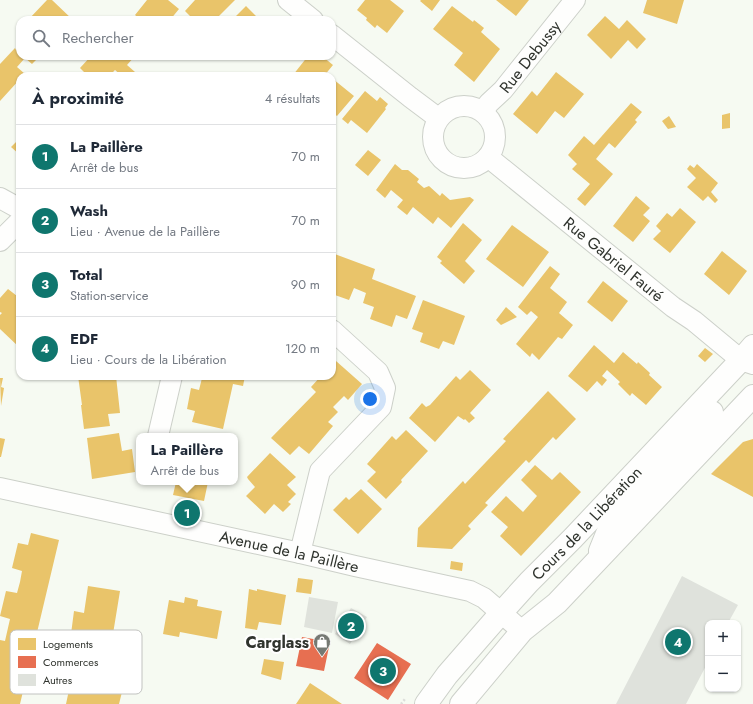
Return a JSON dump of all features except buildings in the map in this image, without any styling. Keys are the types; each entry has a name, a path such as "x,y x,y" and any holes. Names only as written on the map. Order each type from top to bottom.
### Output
{"main road":[{"path":"594,565 613,519 734,388 749,357"},
{"name":"Cours de la Libération","path":"426,704 447,675 529,582 749,357"},
{"name":"Cours de la Libération","path":"461,704 522,631 557,604 753,396"}],"street":[{"path":"288,0 308,16"},
{"name":"Rue Debussy","path":"482,112 502,90 575,0"},
{"path":"336,38 438,118"},
{"path":"464,105 474,107 482,112 490,119 494,128 495,138 493,148 488,157 480,164 470,168 459,168 440,158 434,148 432,138 433,128 438,118 445,111 454,106 464,105"},
{"name":"Rue Gabriel Fauré","path":"488,157 673,307 749,357"},
{"path":"0,198 16,207"},
{"path":"0,242 16,225"},
{"path":"300,553 320,471 381,406 385,388 378,372 336,334"},
{"path":"159,433 171,380"},
{"name":"Avenue de la Paillère","path":"0,488 470,591 484,598 522,631"}],"place":[{"name":"La Paillère","path":"187,513"},
{"name":"Wash","path":"351,626"},
{"name":"EDF","path":"678,642"},
{"name":"Carglass","path":"322,657"},
{"name":"Total","path":"383,671"}]}
